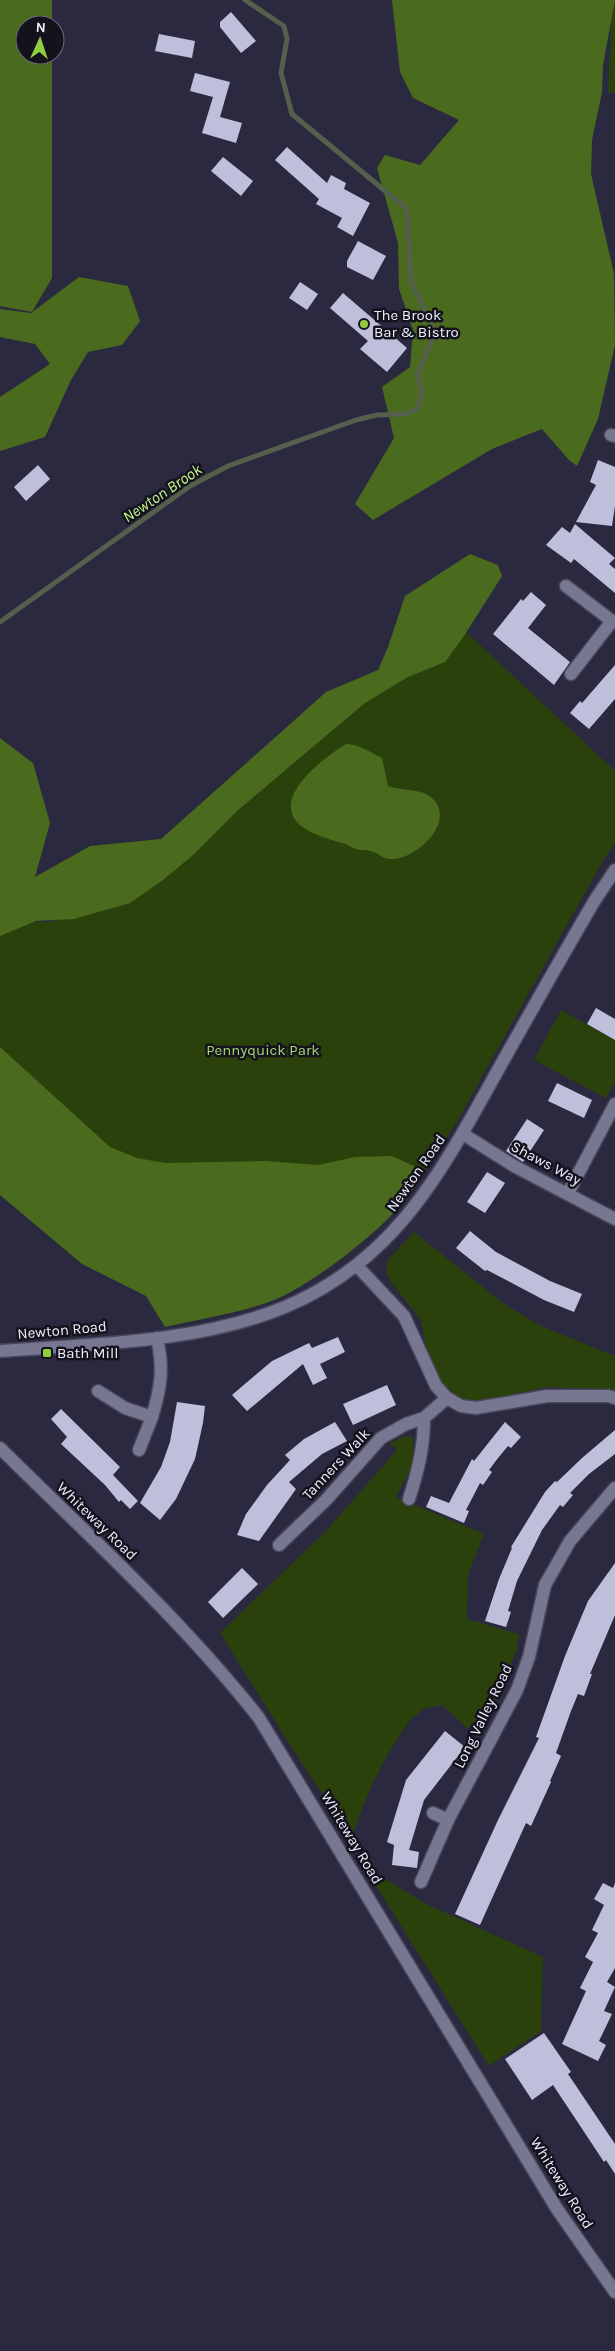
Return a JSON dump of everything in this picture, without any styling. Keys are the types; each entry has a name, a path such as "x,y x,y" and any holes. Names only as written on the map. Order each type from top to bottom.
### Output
{"street":[{"path":"566,586 614,619 571,674"},
{"name":"Newton Road","path":"0,1351 157,1338 253,1318 285,1307 336,1281 357,1266 384,1242 408,1216 426,1192 463,1134 577,930 615,870"},
{"path":"568,1194 615,1104"},
{"name":"Shaws Way","path":"463,1134 514,1166 615,1220"},
{"path":"357,1266 404,1316 436,1386 447,1398 461,1406 476,1408 547,1396 608,1396 615,1398"},
{"path":"139,1450 152,1417 161,1386 162,1371 157,1338"},
{"path":"98,1392 125,1408 152,1417"},
{"name":"Tanners Walk","path":"279,1545 326,1500 381,1438 406,1424 424,1418 447,1398"},
{"path":"409,1499 421,1464 424,1442 424,1418"},
{"name":"Whiteway Road","path":"0,1448 174,1619 223,1672 259,1718 558,2209 615,2292"},
{"name":"Long Valley Road","path":"421,1882 448,1820 517,1690 529,1656 545,1585 570,1541 615,1488"},
{"path":"433,1813 448,1820"}],"green space":[{"path":"0,0 52,0 52,15 15,15 15,65 52,65 52,278 32,312 0,306"},
{"path":"392,0 615,0 603,65 602,92 592,140 591,174 614,274 615,345 598,419 577,466 569,460 542,429 492,449 373,520 355,504 394,438 382,387 410,367 413,330 399,289 398,243 377,168 385,155 420,165 459,120 413,98 400,72"},
{"path":"612,0 615,0 615,93 608,93"},
{"path":"79,277 128,286 140,321 122,345 88,352 71,380 45,437 0,451 0,397 50,364 35,344 0,337 0,309 31,313"},
{"path":"470,554 498,565 502,576 445,662 408,677 365,703 237,811 192,856 163,880 130,903 74,919 36,921 0,936 0,738 33,763 50,823 35,877 90,846 161,839 326,692 378,670 388,647 405,596"},
{"name":"Pennyquick Park","path":"462,628 615,771 615,843 604,859 456,1123 425,1171 394,1204 0,1144 0,927 5,923 48,922 83,914 166,871 404,670"},
{"path":"346,744 360,747 382,758 388,786 426,794 431,797 438,807 440,817 437,827 431,837 412,853 389,859 371,851 358,850 310,832 300,825 292,814 291,803 295,791 304,779 326,758"},
{"path":"561,1010 615,1040 615,1081 606,1098 534,1060"},
{"path":"0,1047 110,1147 137,1158 165,1163 265,1161 318,1165 355,1157 392,1156 416,1167 420,1175 412,1191 377,1229 329,1268 284,1296 254,1307 165,1327 146,1296 82,1264 0,1195"},
{"path":"414,1232 504,1304 541,1326 615,1356 615,1392 606,1389 547,1387 477,1402 452,1396 431,1372 421,1320 391,1282 386,1271 388,1260"},
{"path":"410,1436 414,1439 412,1466 396,1497 484,1534 468,1575 467,1619 519,1634 517,1650 482,1730 471,1725 468,1729 442,1705 424,1709 410,1720 386,1757 370,1789 352,1836 306,1770 220,1633 326,1531 397,1450 390,1443"},
{"path":"363,1865 424,1903 543,1957 541,2031 489,2066"}],"building":[{"path":"231,12 256,41 241,53 220,27 220,22"},
{"path":"159,34 195,41 192,58 155,51"},
{"path":"195,73 230,82 220,117 242,123 236,143 202,133 213,97 190,91"},
{"path":"287,147 327,183 331,175 346,183 344,189 370,203 353,236 337,227 342,218 316,204 319,199 275,160"},
{"path":"223,157 253,181 241,196 211,171"},
{"path":"358,241 386,256 373,280 347,267 347,261"},
{"path":"300,282 318,294 307,310 289,298"},
{"name":"The Brook Bar & Bistro","path":"343,293 407,348 387,372 360,349 368,341 330,308"},
{"path":"598,460 615,467 615,506 612,526 576,522 596,485 590,482"},
{"path":"38,465 50,479 26,501 14,487"},
{"path":"575,524 615,558 609,564 615,569 615,593 574,559 571,563 546,545 562,527 570,533"},
{"path":"531,592 546,605 528,628 570,662 554,685 493,634 521,599 523,601"},
{"path":"615,665 615,699 589,729 570,713 580,701 582,703"},
{"path":"596,1008 615,1019 615,1040 587,1024"},
{"path":"557,1083 592,1100 584,1118 548,1101"},
{"path":"527,1119 544,1130 523,1162 506,1151"},
{"path":"487,1172 505,1183 485,1213 467,1202"},
{"path":"470,1231 496,1252 550,1281 582,1294 574,1312 544,1300 487,1270 485,1271 456,1248"},
{"path":"338,1337 345,1352 320,1364 327,1378 313,1385 303,1364 247,1411 232,1395 272,1361 309,1343 312,1348"},
{"path":"387,1385 396,1405 353,1425 343,1404"},
{"path":"177,1402 205,1406 203,1423 195,1459 176,1499 160,1520 140,1503 161,1467 170,1442"},
{"path":"61,1409 120,1467 113,1475 138,1501 130,1509 121,1500 119,1502 105,1485 61,1444 67,1437 51,1419"},
{"path":"335,1422 347,1441 322,1454 289,1482 296,1489 259,1541 237,1535 246,1514 267,1485 290,1460 285,1455 304,1439"},
{"path":"505,1422 521,1437 511,1448 508,1446 489,1470 492,1472 483,1485 480,1483 466,1510 469,1511 464,1523 426,1507 431,1496 449,1503 472,1459 474,1461"},
{"path":"615,1430 615,1454 589,1474 570,1493 573,1495 563,1507 560,1505 542,1530 517,1581 508,1611 511,1612 506,1627 485,1621 511,1547 545,1492 555,1481 557,1482"},
{"path":"615,1563 615,1615 590,1674 592,1674 584,1696 578,1694 571,1711 556,1753 561,1756 551,1782 531,1826 526,1823 480,1925 455,1914 498,1820 539,1738 536,1737 565,1656 588,1601"},
{"path":"242,1568 258,1584 223,1618 208,1602"},
{"path":"445,1731 465,1747 424,1800 409,1850 419,1852 417,1868 392,1865 394,1845 387,1842 406,1780"},
{"path":"603,1883 613,1888 615,1883 615,1968 607,1982 615,1987 604,2011 612,2014 599,2041 606,2045 598,2061 562,2044 586,1991 580,1988 593,1962 585,1957 598,1933 592,1930 604,1905 594,1899"},
{"path":"544,2033 571,2072 568,2074 615,2144 615,2174 606,2160 604,2162 553,2085 532,2100 505,2059"}],"waterway":[{"name":"Newton Brook","path":"0,622 190,486 228,466 356,420 377,415 406,414 418,409 422,392 417,376 435,332 411,281 407,209 292,114 281,73 287,39 284,26 245,0"}],"place":[{"name":"The Brook Bar & Bistro","path":"364,324"},
{"name":"Bath Mill","path":"47,1353"}]}
